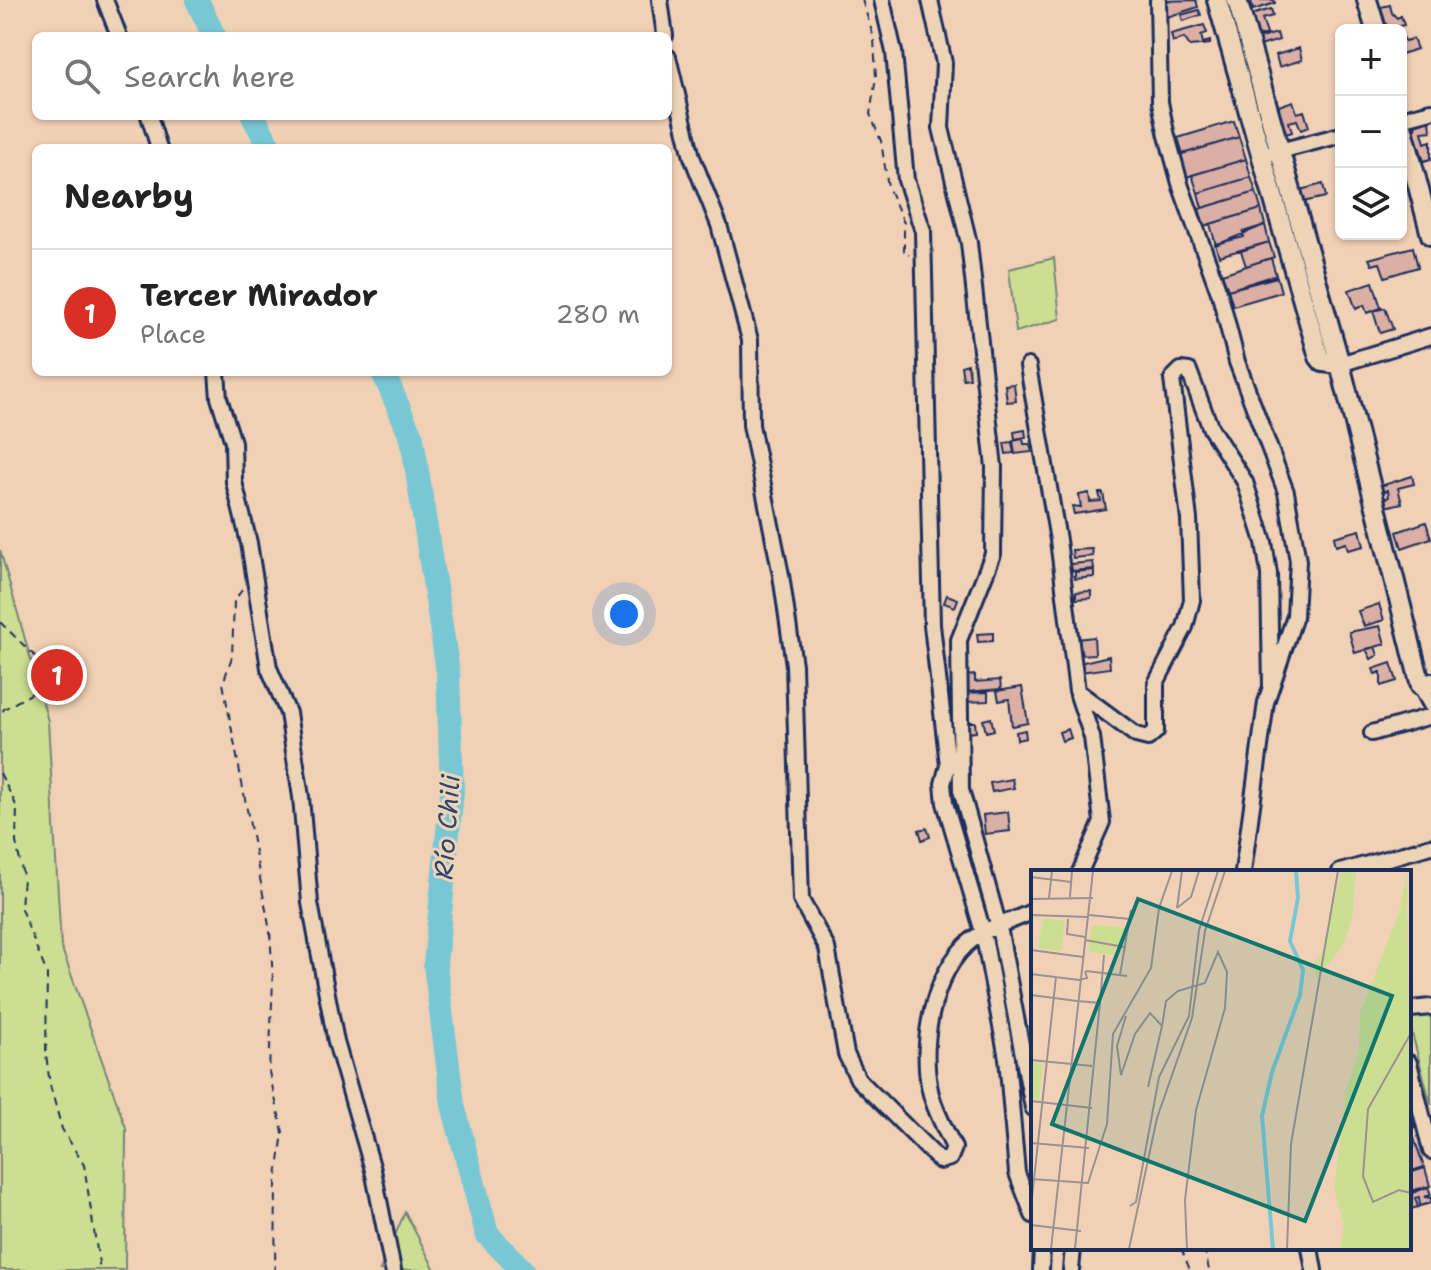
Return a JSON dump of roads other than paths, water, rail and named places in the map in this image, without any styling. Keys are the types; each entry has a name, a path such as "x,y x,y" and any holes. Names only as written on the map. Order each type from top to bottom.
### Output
{"main road":[{"path":"1217,0 1340,364 1426,685"},
{"path":"1237,0 1270,154"},
{"path":"1367,0 1374,24"},
{"path":"1407,143 1431,235"}],"street":[{"path":"105,0 117,32"},
{"path":"660,0 664,32"},
{"path":"882,0 894,52 906,180 923,231 932,625 948,765 943,784 960,860 983,932 1007,1058 1017,1173 1031,1210"},
{"path":"930,0 945,72 941,128 969,243 992,436 995,540 959,640 961,790 999,927 1031,1097"},
{"path":"1158,0 1160,102 1166,132 1181,187 1220,295 1237,362 1286,492 1298,561 1295,616 1271,686 1253,780 1243,870"},
{"path":"672,74 692,157 719,225 750,340 751,425 781,575 794,665 801,900 827,948 846,1054 858,1079 940,1161 947,1161 954,1152 930,1093 926,1032 951,967 967,945 983,932 1031,912"},
{"path":"1407,118 1431,111"},
{"path":"150,120 158,144"},
{"path":"1270,154 1335,137"},
{"path":"1340,364 1431,336"},
{"path":"1028,366 1058,540 1077,691 1092,737 1102,822 1081,870"},
{"path":"1077,691 1136,735 1148,738 1156,731 1156,683 1185,627 1192,600 1189,519 1178,406 1172,387 1172,379 1181,370 1189,371 1211,429 1245,482 1254,506 1269,574 1271,686"},
{"path":"217,376 219,398 233,442 234,482 249,543 269,668 288,713 301,797 310,903 336,1042 373,1170 393,1270"},
{"path":"1426,685 1431,705"},
{"path":"1372,733 1431,716"},
{"path":"1354,870 1376,867 1431,846"},
{"path":"1411,1009 1431,1007"},
{"path":"1411,1071 1431,1151"},
{"path":"1041,1270 1042,1250"},
{"path":"1071,1270 1073,1250"},
{"path":"1310,1250 1314,1270"}],"waterway":[{"name":"Río Chili","path":"197,0 212,32"},
{"name":"Río Chili","path":"255,120 268,144"},
{"name":"Río Chili","path":"385,376 412,438 448,672 452,791 435,964 453,1105 487,1234 522,1270"}],"place":[{"name":"Tercer Mirador","path":"57,675"}]}
